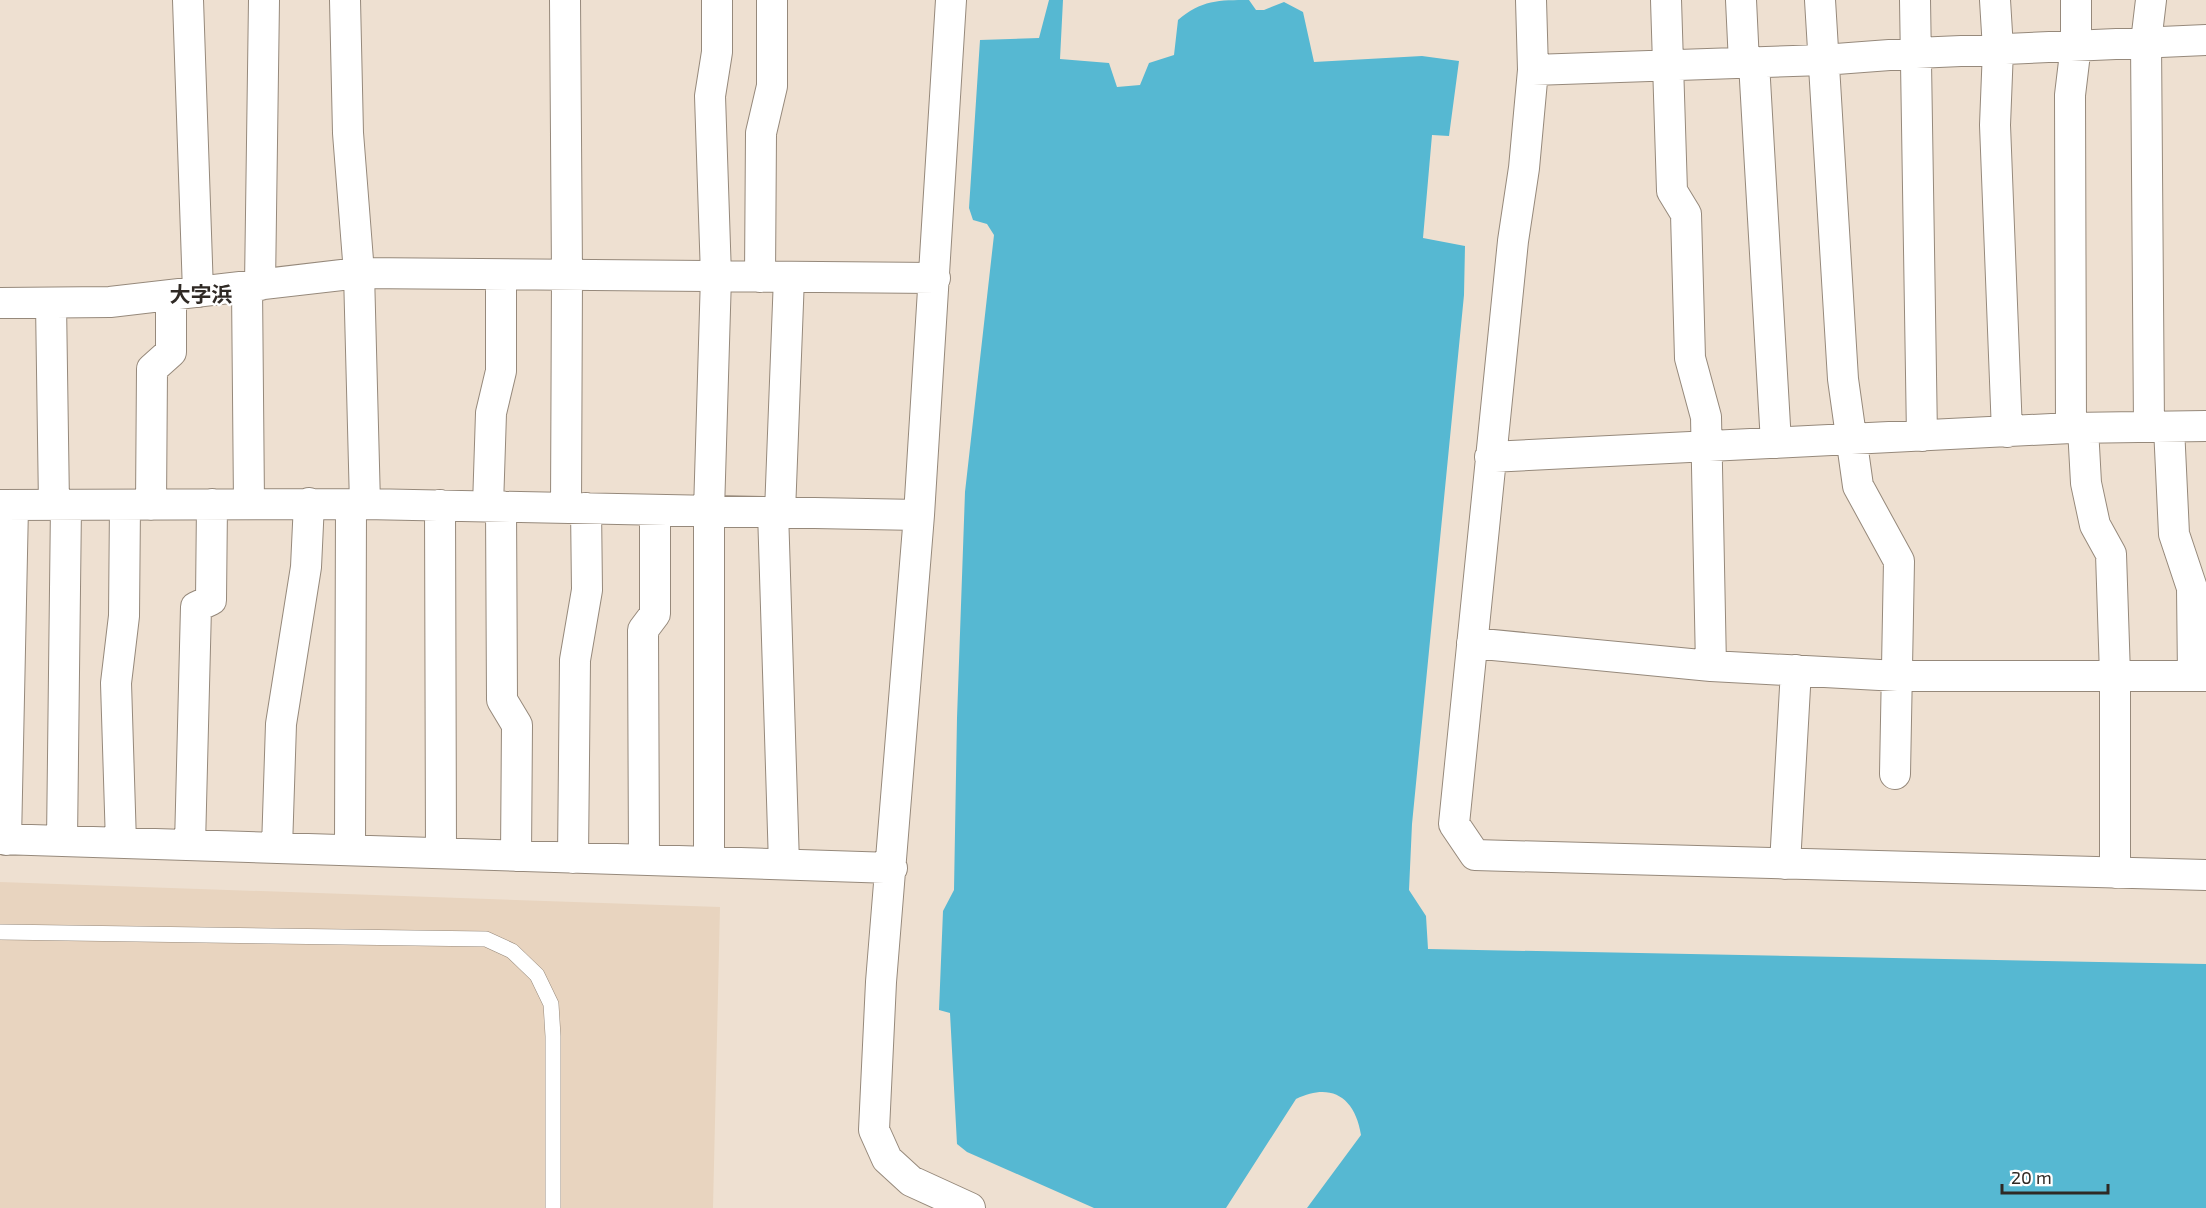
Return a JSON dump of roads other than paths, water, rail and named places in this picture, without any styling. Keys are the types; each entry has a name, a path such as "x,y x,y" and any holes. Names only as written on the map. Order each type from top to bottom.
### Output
{"street":[{"path":"121,843 116,682 152,369 171,352 184,294 188,0"},
{"path":"249,504 253,286 264,0"},
{"path":"345,0 348,133 359,273 358,504 350,850"},
{"path":"565,0 567,275 576,508 586,590 575,660 573,858"},
{"path":"709,862 709,511 716,276 710,96 717,52 717,0"},
{"path":"772,0 772,86 761,133 775,277 784,864"},
{"path":"951,0 919,515 881,981 874,1130 887,1159 911,1181 970,1208"},
{"path":"1531,0 1533,70 1524,168 1513,242 1490,457 1454,824 1476,855 2206,875"},
{"path":"1666,0 1672,191 1686,214 1690,358 1706,417 1711,666"},
{"path":"1741,0 1749,63 1776,443"},
{"path":"1820,0 1843,378 1858,486 1899,561 1895,774"},
{"path":"1915,0 1922,436"},
{"path":"1995,0 1998,49 1995,125 2007,432"},
{"path":"2076,0 2076,45 2070,95 2077,428 2095,525 2111,554 2115,675 2115,873"},
{"path":"1472,643 1711,666 1898,676 2199,676 2192,588 2174,534 2159,426 2146,42 2151,0"},
{"path":"1533,70 1823,60 1916,53 2206,40"},
{"path":"0,303 110,302 359,273 935,278"},
{"path":"501,275 501,371 491,413 502,700 518,725 516,856"},
{"path":"51,303 60,505 62,841"},
{"path":"1490,457 2077,428 2206,426"},
{"path":"892,868 3,840 7,505 309,503 919,515"},
{"path":"277,848 282,724 306,567 309,503"},
{"path":"190,845 196,607 211,600 212,504"},
{"path":"441,506 441,853"},
{"path":"644,860 643,630 655,614 655,510"},
{"path":"1785,864 1796,670"}],"lane":[{"path":"0,932 486,939 512,951 537,975 551,1004 553,1036 552,1208"}],"water":[{"path":"1049,0 1063,0 1060,59 1109,63 1117,87 1140,85 1149,63 1174,55 1178,20 1186,13 1211,2 1228,0 1249,0 1256,10 1264,10 1284,2 1303,12 1314,62 1422,56 1459,61 1449,136 1432,135 1423,238 1465,246 1464,295 1412,824 1409,890 1426,916 1428,949 2206,964 2206,1208 1307,1208 1361,1135 1358,1122 1347,1102 1339,1096 1320,1092 1296,1099 1226,1208 1094,1208 967,1152 957,1144 950,1013 939,1010 943,911 954,890 965,492 994,235 987,224 973,220 969,208 980,40 1039,38"}],"district":[{"name":"大字浜","path":"201,293"}]}
